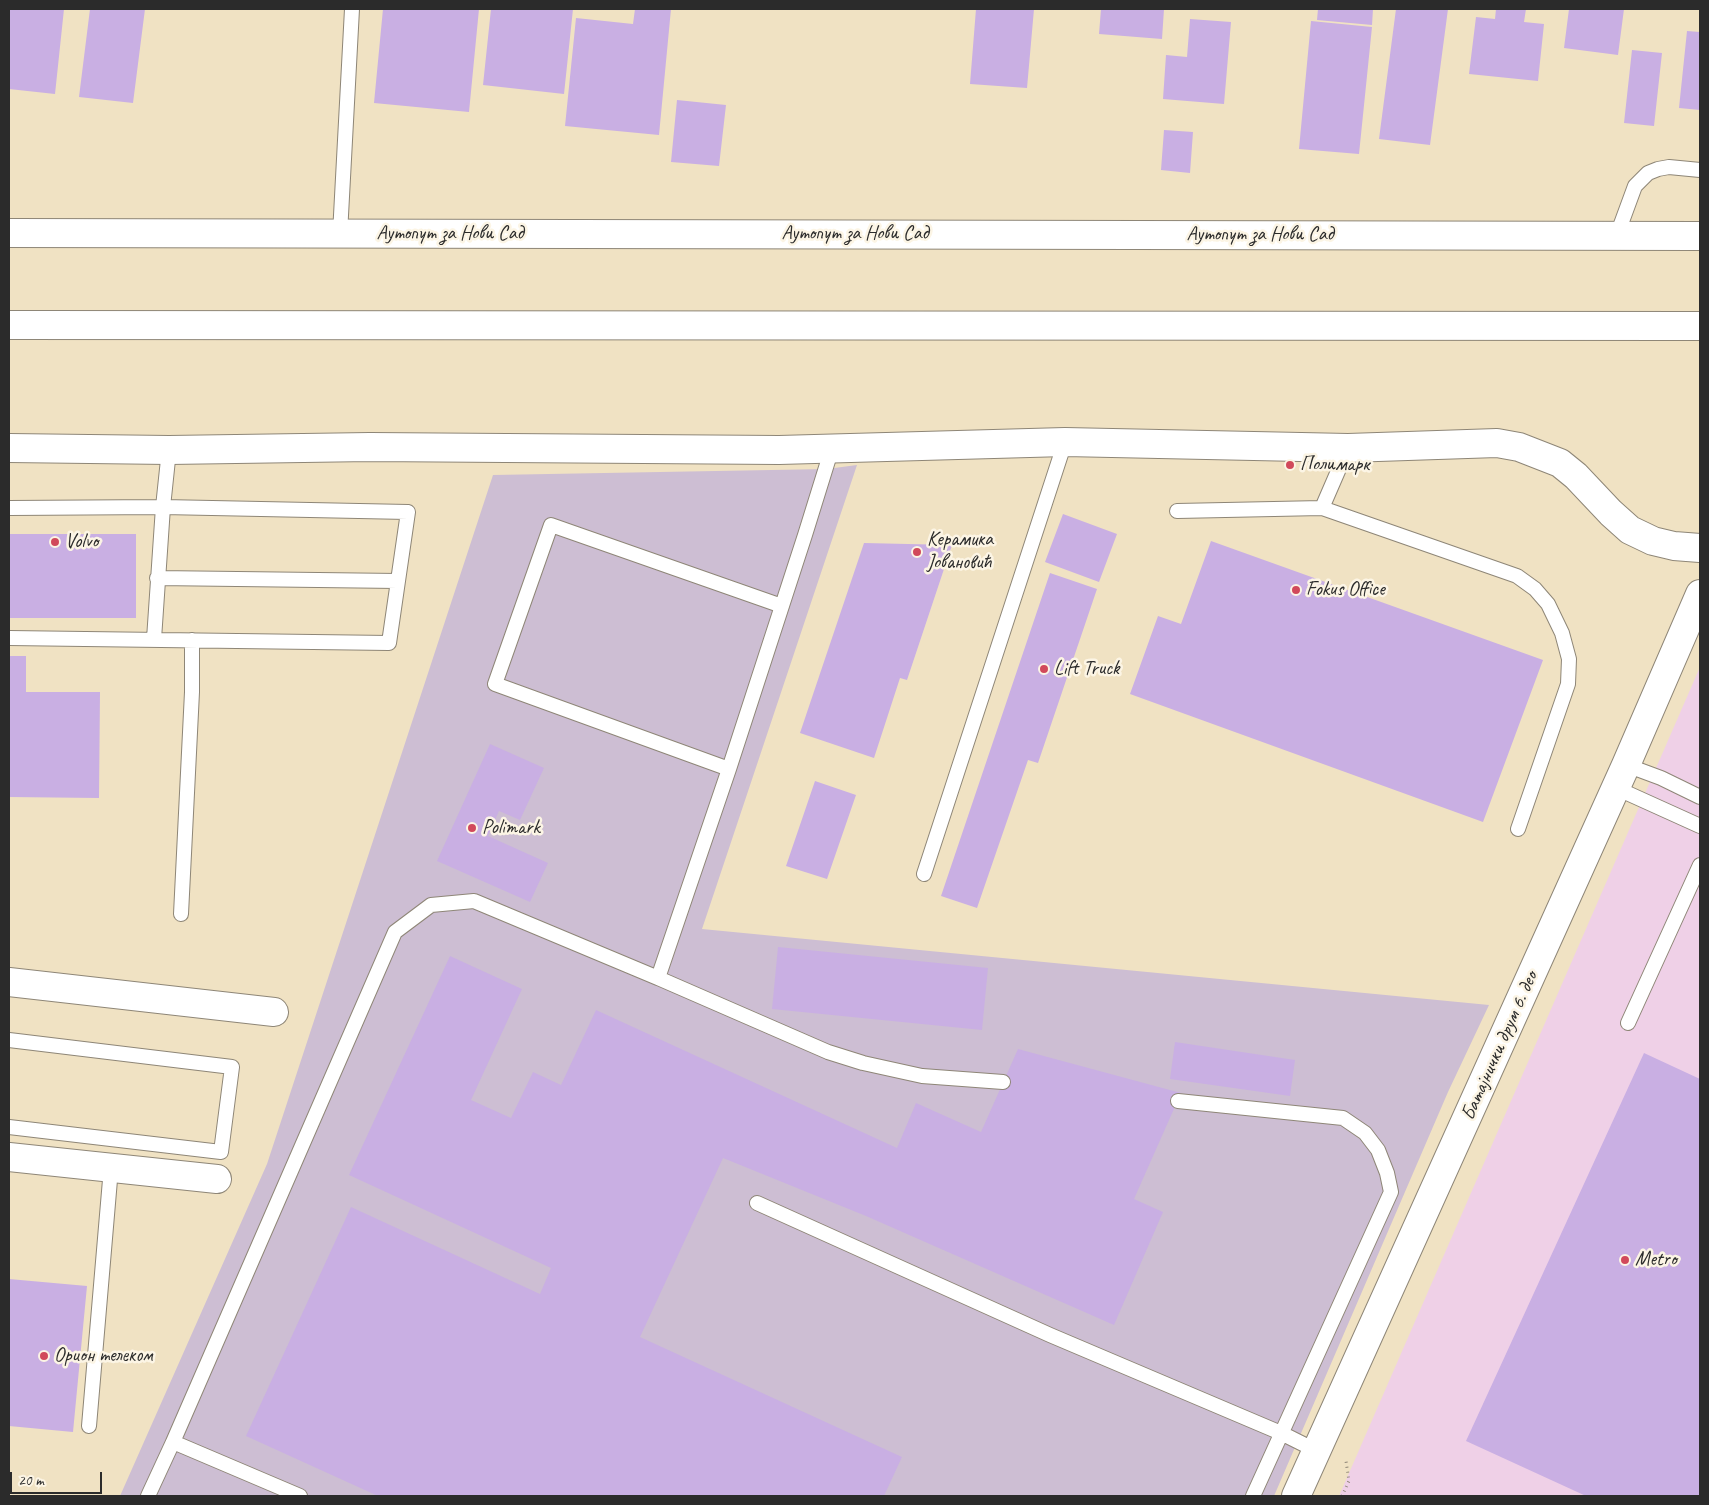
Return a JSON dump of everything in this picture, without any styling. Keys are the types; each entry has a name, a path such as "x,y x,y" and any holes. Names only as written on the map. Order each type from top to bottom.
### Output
{"main road":[{"name":"Аутопут за Нови Сад","path":"9,233 1700,236"},
{"path":"9,326 1700,326"},
{"path":"9,448 169,450 370,447 780,450 1065,442 1348,448 1497,443 1519,447 1560,463 1576,476 1630,530 1653,542 1700,548"},
{"name":"Батајнички друм 6. део","path":"1296,1496 1621,776 1700,594"},
{"path":"9,982 274,1012"},
{"path":"9,1157 218,1179"}],"lane":[{"path":"340,234 352,9"},
{"path":"1617,235 1636,186 1648,173 1658,169 1669,168 1700,170"},
{"path":"924,874 1065,442"},
{"path":"658,978 729,769 827,469 832,448"},
{"path":"1322,508 1348,448"},
{"path":"154,639 169,450"},
{"path":"9,508 163,507 408,512 389,643 9,638"},
{"path":"1177,511 1322,508 1517,576 1536,589 1548,604 1562,633 1569,659 1568,684 1518,829"},
{"path":"729,769 495,684 551,525 782,606"},
{"path":"158,578 398,581"},
{"path":"181,914 192,692 192,640"},
{"path":"1621,776 1661,778 1700,797"},
{"path":"1621,776 1700,826"},
{"path":"1628,1023 1700,865"},
{"path":"148,1496 395,932 432,905 474,901 828,1052 864,1063 922,1076 1003,1082"},
{"path":"9,1040 232,1067 221,1152 9,1127"},
{"path":"1178,1101 1343,1118 1364,1133 1378,1150 1388,1173 1391,1192 1254,1496"},
{"path":"89,1426 112,1168"},
{"path":"757,1203 1050,1335 1281,1433 1317,1451"},
{"path":"173,1442 300,1496"}],"shaded area":[{"path":"857,465 702,929 1489,1005 1448,1092 1274,1496 120,1496 267,1164 493,475 827,469"},
{"path":"1700,667 1700,1496 1339,1496"}],"building":[{"path":"9,9 64,9 55,94 9,89"},
{"path":"90,9 145,9 133,103 79,97"},
{"path":"383,9 479,9 469,112 374,103"},
{"path":"491,9 573,9 564,94 483,85"},
{"path":"635,9 671,9 659,135 565,126 576,18 633,24"},
{"path":"976,9 1034,9 1027,88 970,84"},
{"path":"1101,9 1164,9 1162,39 1099,34"},
{"path":"1318,9 1373,9 1372,25 1317,20"},
{"path":"1396,9 1448,9 1430,145 1379,139"},
{"path":"1496,9 1526,9 1524,22 1544,24 1538,81 1469,74 1476,17 1495,19"},
{"path":"1569,9 1624,9 1618,55 1564,48"},
{"path":"1190,19 1231,22 1224,104 1163,99 1166,55 1187,57"},
{"path":"1311,21 1372,27 1359,154 1299,149"},
{"path":"1687,31 1700,32 1700,110 1679,108"},
{"path":"1632,50 1662,53 1654,126 1624,123"},
{"path":"677,100 726,105 719,166 671,162"},
{"path":"1164,130 1193,132 1190,173 1161,170"},
{"path":"1063,514 1117,534 1099,582 1045,562"},
{"path":"9,534 136,534 136,618 9,618"},
{"path":"1211,541 1543,660 1483,822 1130,694 1158,616 1181,624"},
{"path":"864,543 952,545 907,680 900,678 874,758 800,733"},
{"name":"Lift Truck","path":"1050,573 1097,589 1038,763 1028,760 977,908 941,896"},
{"path":"9,656 26,656 26,692 100,692 99,798 9,797"},
{"name":"Polimark","path":"490,744 544,768 520,820 499,811 488,836 548,863 530,902 437,861"},
{"path":"815,781 856,795 827,879 786,866"},
{"path":"778,947 988,968 982,1030 772,1009"},
{"path":"450,956 522,989 471,1100 511,1118 533,1072 561,1085 596,1010 897,1148 916,1103 981,1132 1018,1049 1181,1093 1134,1199 1163,1212 1114,1325 866,1216 723,1158 640,1337 902,1457 884,1496 378,1496 246,1436 351,1207 540,1294 551,1268 349,1175"},
{"path":"1175,1042 1295,1060 1290,1096 1170,1079"},
{"name":"Metro","path":"1644,1053 1700,1079 1700,1496 1586,1496 1466,1441"},
{"name":"Орион телеком","path":"9,1279 87,1286 73,1432 9,1426"}],"place":[{"name":"Полимарк","path":"1290,465"},
{"name":"Volvo","path":"55,542"},
{"name":"Керамика Јовановић","path":"917,552"},
{"name":"Fokus Office","path":"1296,590"},
{"name":"Lift Truck","path":"1044,669"},
{"name":"Polimark","path":"472,828"},
{"name":"Metro","path":"1625,1260"},
{"name":"Орион телеком","path":"44,1356"}]}
